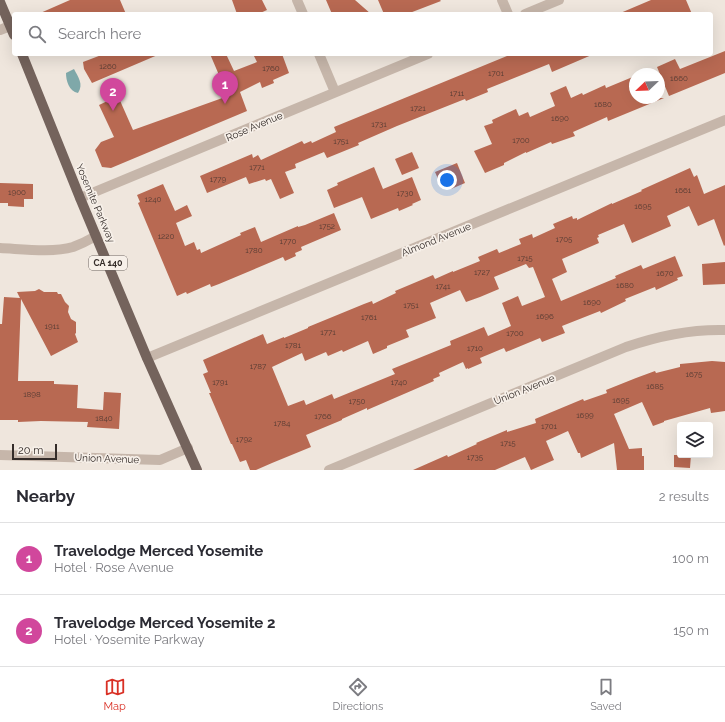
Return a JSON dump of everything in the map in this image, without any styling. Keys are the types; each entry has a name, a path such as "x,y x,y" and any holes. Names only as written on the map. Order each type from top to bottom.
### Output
{"main road":[{"path":"0,2 12,31"},
{"name":"Yosemite Parkway","path":"23,56 80,198 197,470"}],"street":[{"path":"297,0 302,12"},
{"path":"502,0 507,12"},
{"path":"530,12 559,0"},
{"path":"0,30 12,31"},
{"path":"321,56 335,92"},
{"name":"Rose Avenue","path":"80,198 423,56"},
{"name":"Almond Avenue","path":"148,358 725,120"},
{"path":"0,248 42,250 59,249 73,247 96,236"},
{"name":"Union Avenue","path":"329,470 642,341 660,336 686,332 713,329 725,330"},
{"name":"Union Avenue","path":"0,455 160,460 188,448"}],"water":[{"path":"74,69 79,78 80,84 80,90 78,93 70,88 66,73"}],"building":[{"path":"70,0 120,0 125,12 43,12"},
{"path":"232,0 262,0 267,10 262,12 236,12"},
{"path":"326,0 355,0 369,12 331,12"},
{"path":"378,0 441,1 412,12 383,12"},
{"path":"651,0 686,0 691,12 623,12"},
{"path":"725,51 725,73 669,96 665,86 665,68 657,67 675,59 680,69"},
{"path":"99,56 155,56 92,83 84,69 83,62"},
{"path":"211,56 227,56 234,71 257,62 254,56 283,56 289,73 273,80 274,83 262,88 260,82 240,92 247,111 111,168 102,167 95,150 101,142 114,137 99,105 118,96 133,130 228,96"},
{"path":"507,56 589,56 552,72 549,64 487,89 488,92 466,101 465,99 397,126 358,143 359,145 327,158 324,152 295,164 296,168 285,172 294,193 280,199 271,179 266,181 265,179 249,184 246,177 207,193 200,176 252,154 253,158 258,155 261,160 302,141 304,144 311,141 312,143 336,132 334,127"},
{"path":"629,78 629,104 649,104 608,121 607,117 573,132 575,136 552,144 551,142 526,152 504,163 504,165 485,173 474,151 492,144 484,126 493,123 492,120 516,109 519,116 528,112 530,117 555,106 550,93 566,86 571,98 582,93 583,95 605,85 606,88"},
{"path":"412,152 419,168 402,175 395,159"},
{"path":"457,163 465,183 451,189 449,185 442,188 435,172"},
{"path":"374,167 383,189 412,177 421,200 399,211 398,208 371,219 362,197 334,208 327,190 338,185 337,183"},
{"path":"690,168 694,177 697,175 704,194 725,185 725,245 724,246 714,219 698,226 689,206 667,216 671,226 632,243 624,224 598,235 599,237 597,238 599,243 562,259 567,272 552,279 561,301 616,278 615,276 641,265 643,269 675,256 683,276 677,278 678,280 656,290 655,287 625,299 626,301 601,313 600,311 562,326 565,333 542,342 540,338 506,352 504,348 480,358 482,363 468,369 466,369 463,362 439,373 440,376 433,379 434,381 306,435 311,447 256,470 250,470 246,460 240,462 209,393 211,393 203,374 208,372 203,360 263,334 267,344 364,304 372,301 373,304 396,293 395,291 433,275 435,279 480,261 478,257 497,249 499,253 521,244 519,239 532,234 533,238 555,228 553,224 572,216 573,219 577,218 577,220 612,203 642,191 641,190","holes":["526,264 529,268 533,267 545,297 522,306 518,296 502,303 511,326 488,336 484,327 450,341 451,345 392,369 395,374 334,399 332,394 306,405 304,400 288,406 272,367 302,353 305,361 326,352 328,356 342,350 343,352 368,341 373,354 387,348 387,346 409,337 406,330 436,318 430,303 460,290 466,302 499,289 494,277"]},
{"path":"0,183 33,184 33,199 24,199 24,207 8,206 8,203 0,203"},
{"path":"163,184 175,211 187,205 192,216 176,223 185,246 194,242 197,250 200,249 201,253 255,227 261,242 298,226 305,225 334,213 341,230 301,247 302,250 295,253 296,256 285,261 283,257 211,287 210,284 187,294 186,292 177,296 138,203 140,202 137,195"},
{"path":"725,262 725,284 703,285 702,264"},
{"path":"39,289 44,292 57,292 58,294 61,294 69,306 68,312 71,319 76,322 75,334 78,342 51,356 21,299 18,381 54,381 54,384 78,385 77,408 103,410 104,392 121,393 119,429 87,427 88,422 18,422 18,420 0,420 0,324 2,324 4,297 20,298 17,292 35,291"},
{"path":"712,361 725,362 725,411 711,413 710,408 664,421 653,426 642,402 614,414 629,449 642,448 642,456 644,456 644,470 617,470 614,443 581,458 580,453 578,453 568,431 546,441 554,460 531,470 525,457 495,470 413,470 447,455 448,457 507,430 507,432 536,423 535,419 583,399 584,401 607,393 606,390 655,371 656,373 680,367 680,364"},
{"path":"674,455 677,455 677,458 691,458 690,468 674,467"}],"place":[{"name":"Travelodge Merced Yosemite","path":"225,104"},
{"name":"Travelodge Merced Yosemite 2","path":"113,111"}]}
